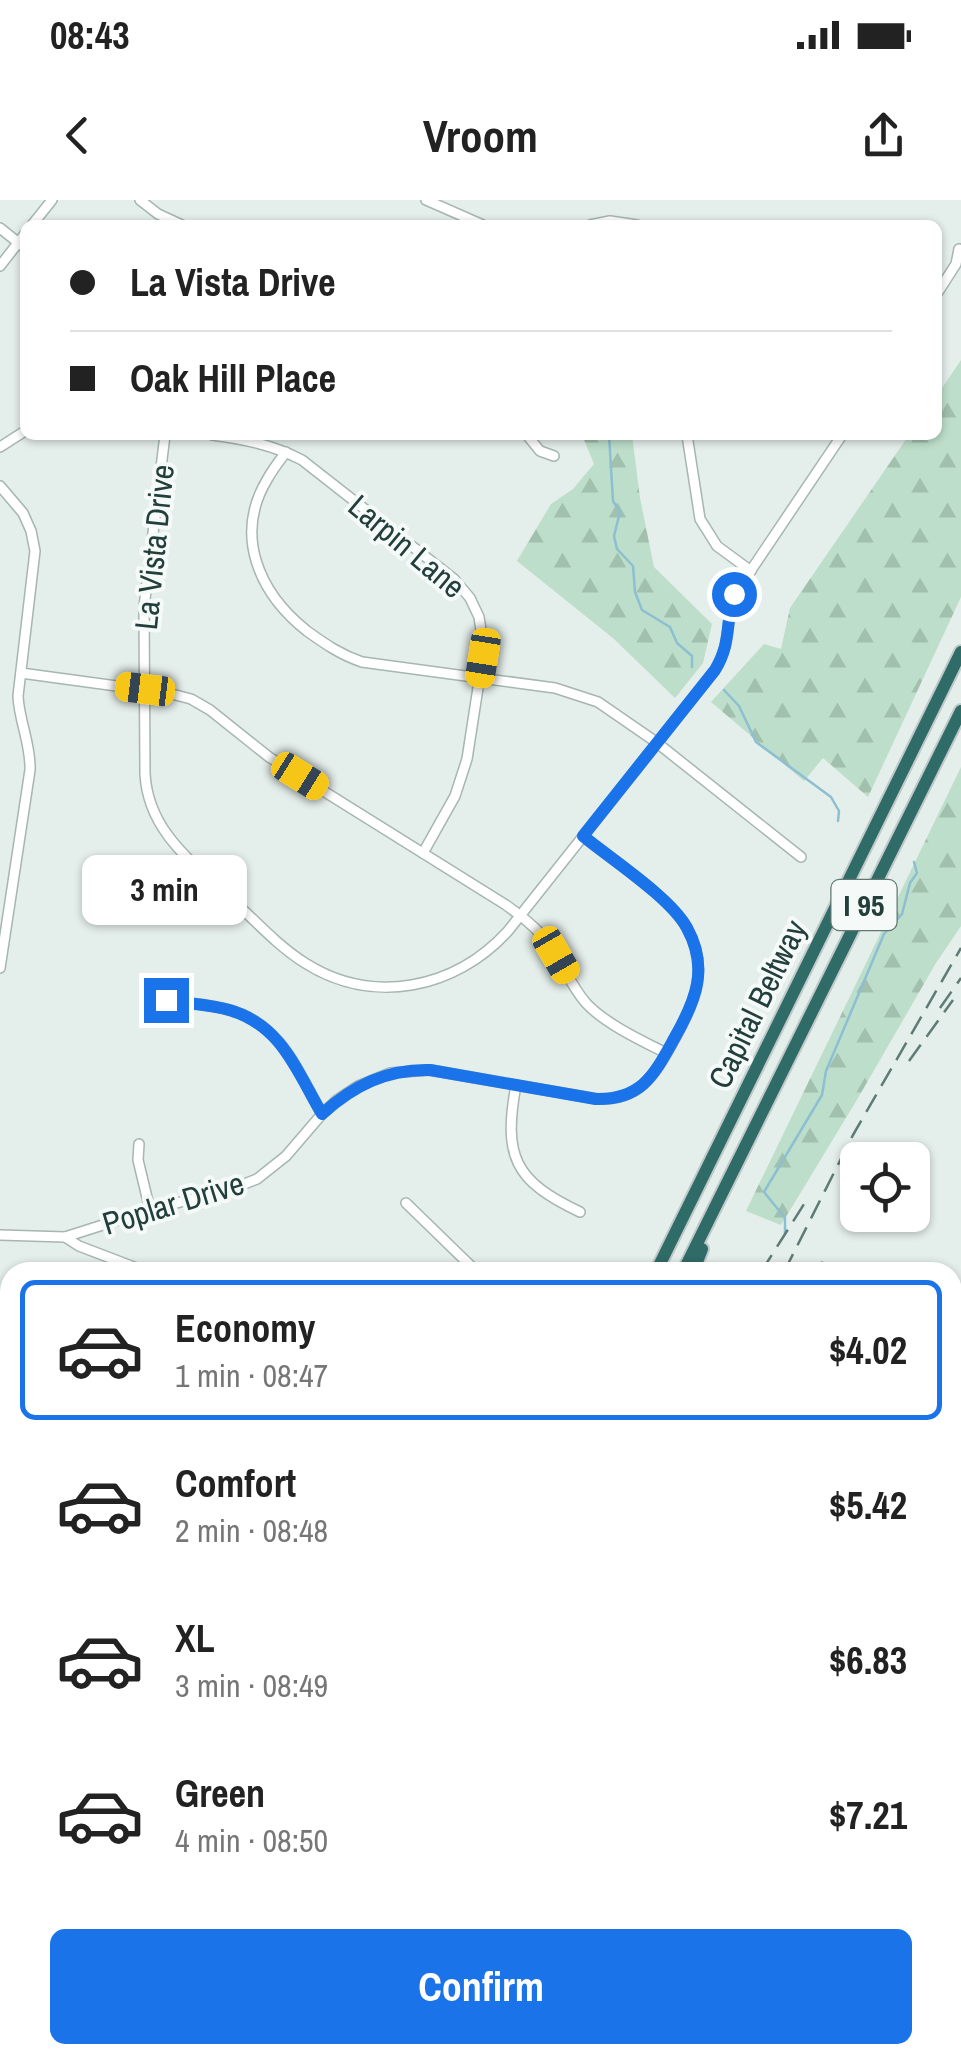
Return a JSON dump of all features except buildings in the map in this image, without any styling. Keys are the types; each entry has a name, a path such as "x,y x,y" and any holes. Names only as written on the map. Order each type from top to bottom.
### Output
{"highway":[{"name":"Capital Beltway","path":"661,1262 961,652"},
{"name":"Capital Beltway","path":"687,1262 961,712"},
{"path":"698,1262 768,1100"},
{"path":"654,1262 708,1165"}],"street":[{"path":"36,220 52,200"},
{"path":"140,200 171,220"},
{"path":"426,200 472,220"},
{"path":"0,266 20,244"},
{"path":"942,286 956,264 960,249"},
{"name":"La Vista Drive","path":"164,440 145,586 146,783 160,827 182,853 287,950 310,966 365,986 395,988 453,974 498,942 520,916 722,657 734,594 839,440"},
{"name":"Larpin Lane","path":"243,440 286,452 320,474 462,588 475,608 484,649 471,745 446,814 423,853"},
{"path":"530,440 540,451 554,456"},
{"path":"688,440 700,519 707,534 751,570"},
{"path":"286,452 262,488 255,510 254,550 259,571 280,606 325,644 373,664 555,688 584,696 615,712 656,742 801,857"},
{"path":"0,486 23,514 35,552 18,705 30,770 0,968"},
{"path":"21,673 145,689 200,704 269,756 520,916 549,944 591,1008 666,1053"},
{"name":"Poplar Drive","path":"65,1236 258,1179 286,1156 322,1114 358,1086 380,1076 430,1070 596,1099 632,1092 646,1083 690,1011 698,964 692,939 669,905 583,836"},
{"path":"160,998 230,1010 265,1028 288,1052 322,1114"},
{"path":"516,1085 510,1128 518,1164 541,1191 580,1212"},
{"path":"140,1144 138,1160 150,1210"},
{"path":"406,1203 467,1262"},
{"path":"0,1234 65,1236 120,1262"}],"green space":[{"path":"961,360 961,597 868,797 823,758 804,781 711,702 764,644 781,649 790,608 906,440 942,440 942,388"},
{"path":"584,440 633,440 654,567 712,624 703,663 675,698 614,639 517,561 551,504 573,489 594,464"},
{"path":"961,767 961,926 781,1225 746,1211"}],"waterway":[{"path":"609,440 613,501 620,512 614,536 617,549 633,566 635,592 642,610 670,627 677,643 692,656 692,667"},
{"path":"724,690 739,706 756,742 831,797 839,811 838,821"},
{"path":"785,1234 785,1218 764,1192 822,1095 826,1071 884,934 902,914 910,883 917,873 914,862"}],"railway":[{"path":"789,1262 853,1135 961,948"},
{"path":"940,1008 961,978"},
{"path":"909,1061 953,1000"},
{"path":"767,1262 806,1201"}],"route":[{"path":"166,1000 230,1010 265,1028 288,1052 322,1114 369,1081 415,1070 596,1099 624,1096 646,1083 690,1011 698,985 696,951 677,912 583,836 715,670 728,641 734,594"}]}
